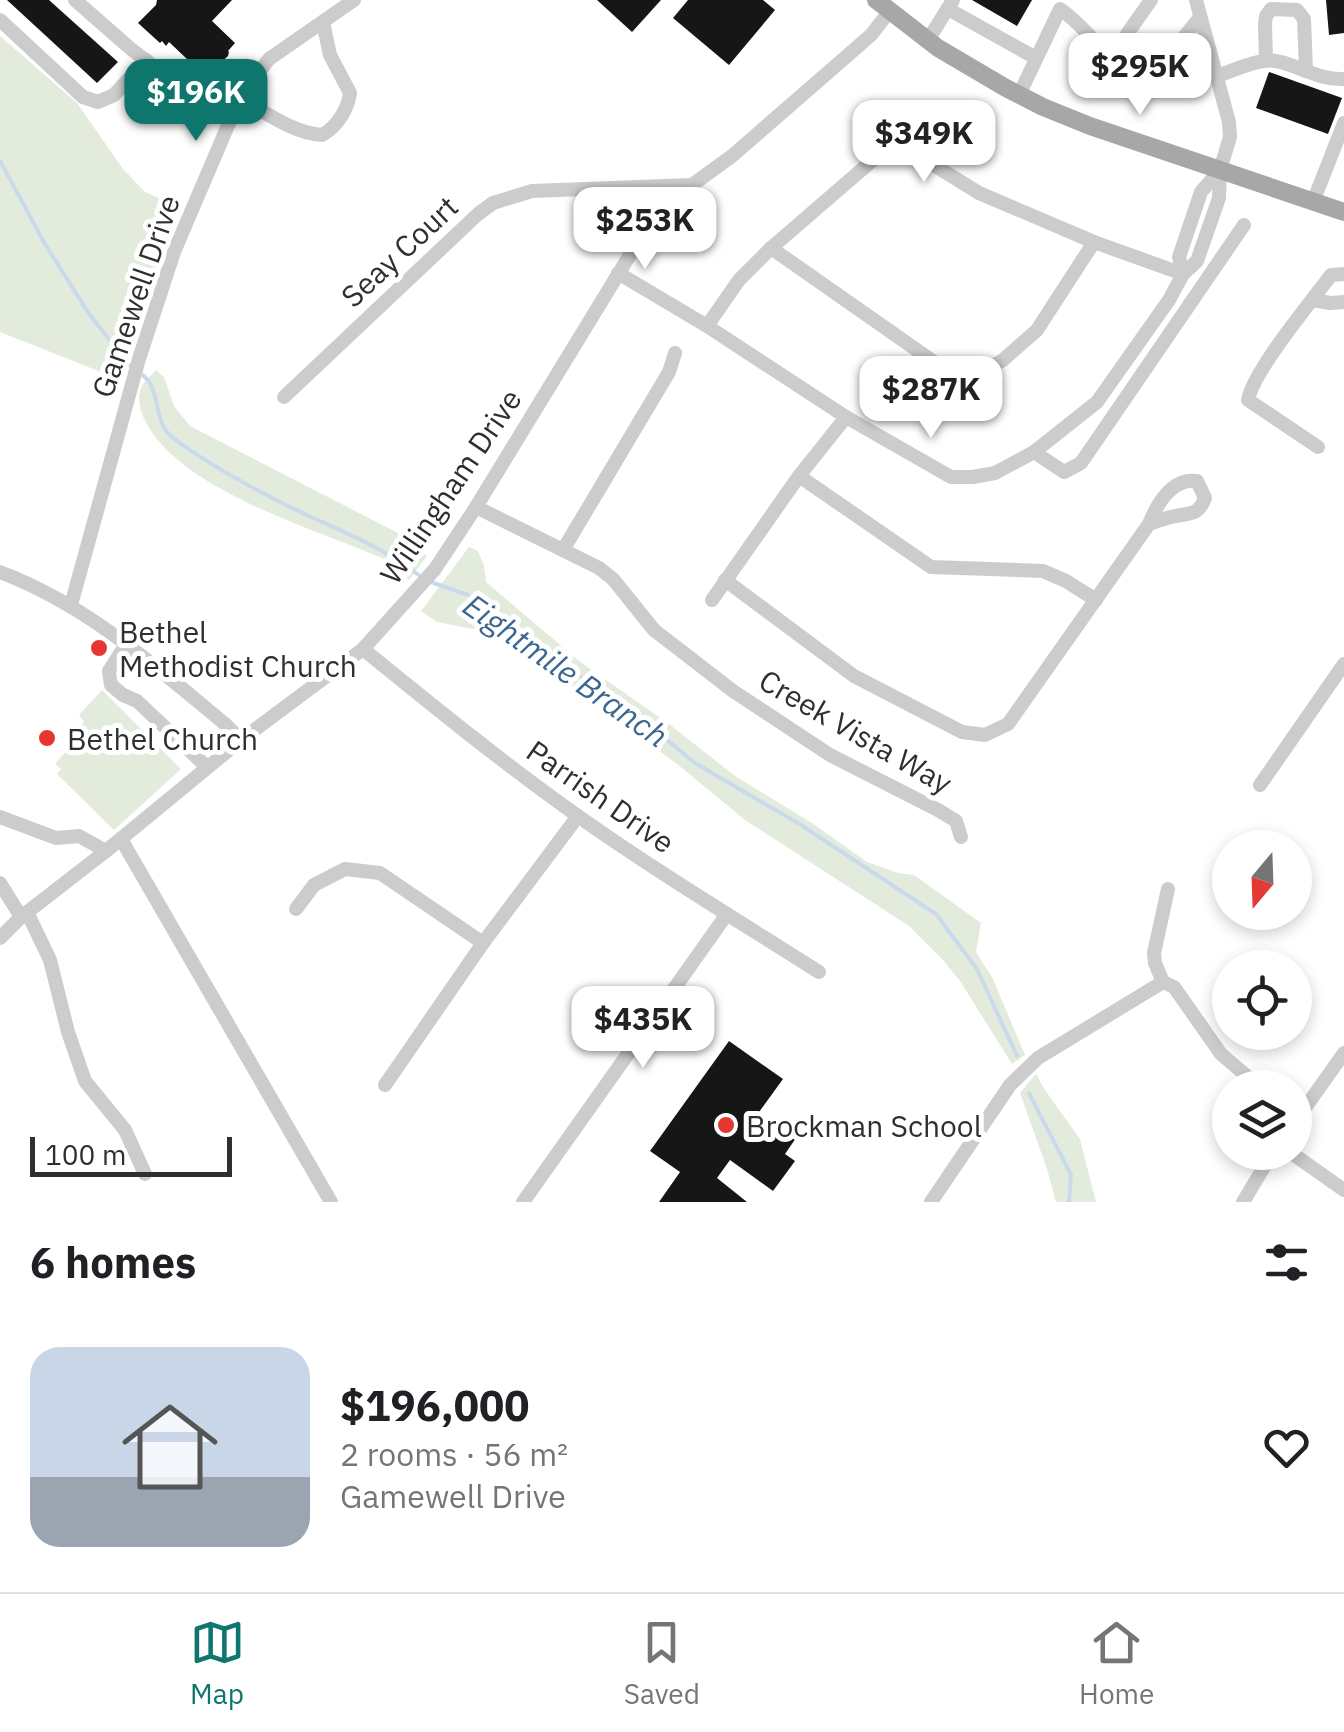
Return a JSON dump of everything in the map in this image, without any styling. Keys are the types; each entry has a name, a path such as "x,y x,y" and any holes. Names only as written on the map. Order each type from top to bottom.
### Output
{"main road":[{"path":"883,6 928,40 1020,95 1090,126 1344,212"}],"street":[{"path":"74,0 173,81 322,135 346,107 350,92 330,54 324,22"},
{"name":"Gamewell Drive","path":"71,605 132,381 174,252 238,103 269,59 354,0"},
{"path":"1127,34 1151,0"},
{"path":"618,273 846,417 951,477 995,473 1034,452 1097,402 1170,300 1183,274 1179,257 1201,192 1220,170 1230,137 1196,0"},
{"path":"928,40 951,4 963,18 1036,58"},
{"path":"1020,95 1060,4 1120,64 1141,78 1154,76 1200,17"},
{"name":"Willingham Drive","path":"0,938 24,914 241,740 363,649 435,569 618,273 657,219 872,34 883,6"},
{"path":"1266,60 1266,16 1271,9 1298,10 1304,19 1306,72"},
{"path":"0,20 84,97 98,102 114,95 146,60"},
{"path":"1216,76 1266,60 1329,80 1344,79"},
{"path":"1313,202 1344,123"},
{"path":"706,326 739,280 771,248 895,141 979,193 1094,242 1183,274"},
{"name":"Seay Court","path":"284,397 494,203 532,191 692,185"},
{"path":"1034,452 1064,472 1081,463 1244,225"},
{"path":"771,248 964,383 1003,360 1037,330 1094,242"},
{"path":"1318,447 1248,400 1275,351 1331,275 1344,274"},
{"path":"1313,300 1344,302"},
{"path":"563,550 668,372 675,353"},
{"path":"712,600 799,476 846,417"},
{"path":"799,476 931,567 1043,572 1096,600"},
{"name":"Creek Vista Way","path":"476,507 600,568 654,630 733,692 830,755 956,821 961,837"},
{"path":"725,580 854,676 962,732 985,734 1008,724 1149,524"},
{"path":"0,572 71,605 126,643 241,740"},
{"path":"126,643 109,671 112,685 137,701 207,768"},
{"name":"Parrish Drive","path":"363,649 480,745 578,816 819,972"},
{"path":"1260,784 1344,664"},
{"path":"385,1085 483,943 578,816"},
{"path":"0,818 56,838 79,836 106,851"},
{"path":"121,839 332,1202"},
{"path":"296,909 314,885 345,869 380,874 483,943"},
{"path":"0,883 24,914 50,960 85,1081 125,1130 145,1174"},
{"path":"1162,982 1154,954 1168,889"},
{"path":"523,1202 727,914"},
{"path":"1162,982 1174,987 1221,1054 1240,1070"},
{"path":"931,1202 1023,1071 1162,982"},
{"path":"1312,1096 1344,1053"},
{"path":"1312,1167 1344,1190"},
{"path":"1243,1202 1262,1170"}],"green space":[{"path":"0,36 77,103 123,169 145,192 178,206 121,380 0,332"},
{"path":"156,370 164,377 174,406 190,426 396,532 427,556 409,580 382,558 246,502 180,462 156,438 141,411 141,388"},
{"path":"469,547 478,551 486,582 579,661 735,776 867,862 914,875 981,923 976,952 993,979 1025,1055 1012,1064 960,981 909,926 745,820 677,764 530,656 494,633 437,622 421,611"},
{"path":"102,690 181,769 114,830 57,774 61,769 55,764 72,745 68,740 84,722 79,715"},
{"path":"1036,1074 1080,1139 1096,1202 1056,1202 1020,1093"}],"building":[{"path":"7,0 49,0 118,62 97,83"},
{"path":"157,0 232,0 212,21 235,43 228,56 203,78 169,42 166,46 160,43 138,23"},
{"path":"597,0 661,0 632,32"},
{"path":"688,0 763,0 775,10 729,65 673,18"},
{"path":"972,0 1032,0 1017,26"},
{"path":"1326,0 1344,0 1344,33 1329,35"},
{"path":"1269,72 1342,98 1328,134 1256,108"},
{"path":"729,1041 783,1079 759,1112 796,1138 785,1154 795,1161 773,1191 730,1160 717,1178 747,1202 659,1202 680,1172 650,1151"}],"waterway":[{"name":"Eightmile Branch","path":"0,161 89,314 132,368"},
{"name":"Eightmile Branch","path":"140,373 152,387 162,423 173,438 238,479 369,544 420,576"},
{"name":"Eightmile Branch","path":"428,581 468,595 488,607 528,647 612,695 695,763 801,825 936,914 977,969 1017,1056"},
{"name":"Eightmile Branch","path":"1029,1093 1071,1175 1069,1202"}],"place":[{"name":"Bethel Methodist Church","path":"99,648"},
{"name":"Bethel Church","path":"47,738"},
{"name":"Brockman School","path":"726,1125"}]}
